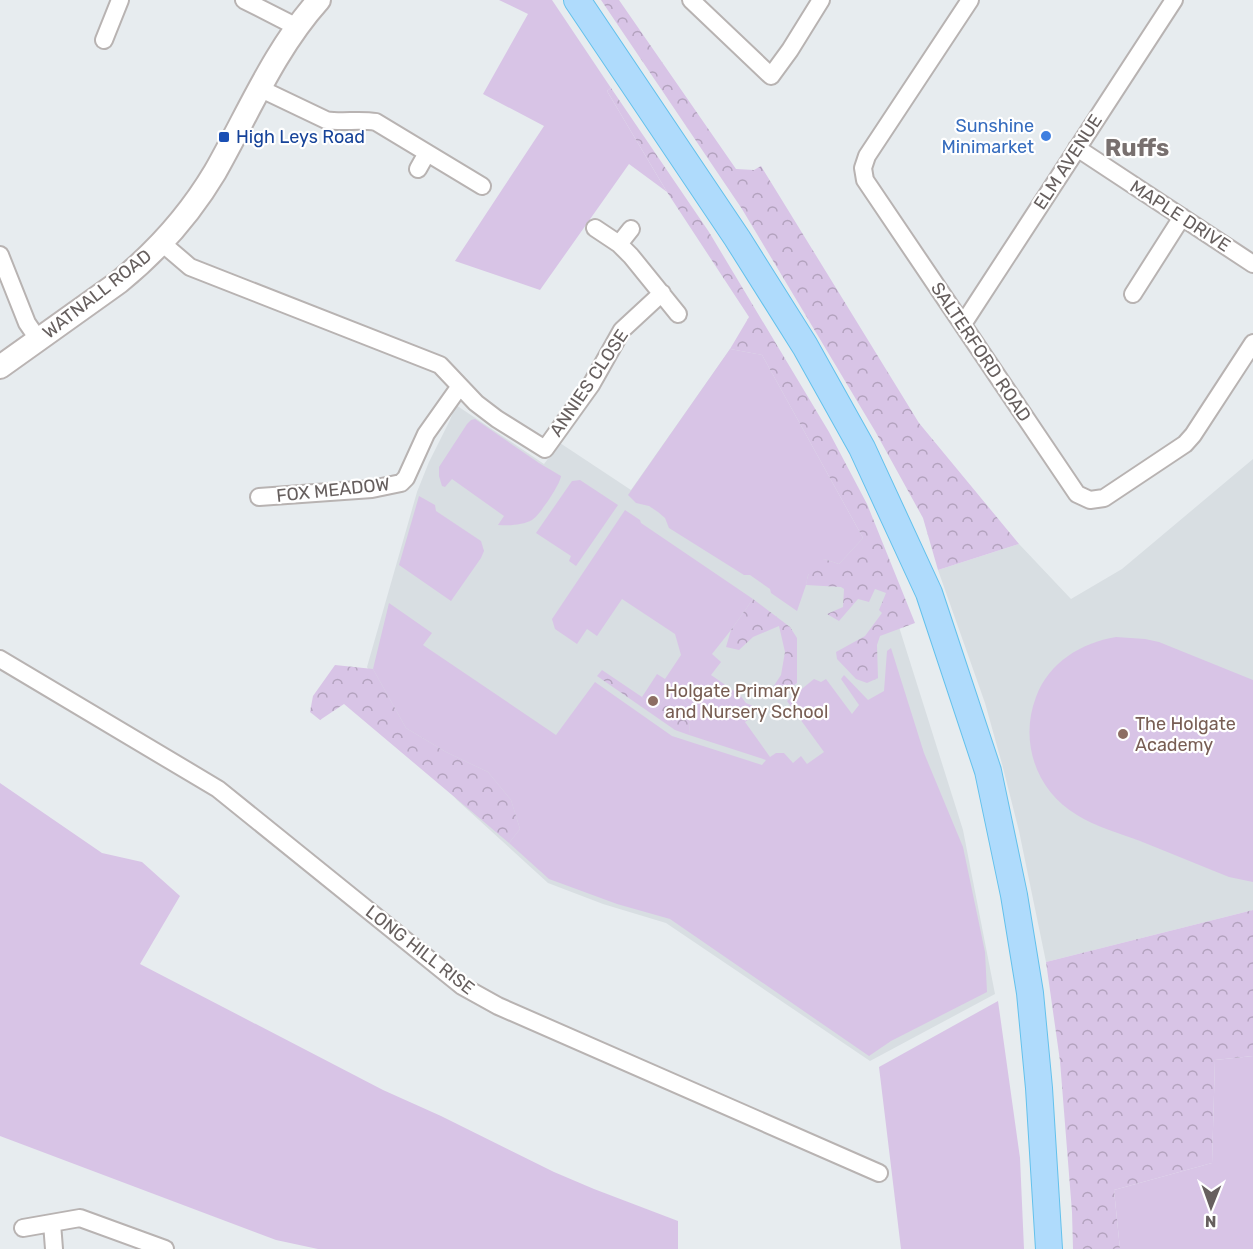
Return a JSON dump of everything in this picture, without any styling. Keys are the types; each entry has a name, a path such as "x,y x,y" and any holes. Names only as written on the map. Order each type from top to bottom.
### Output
{"main road":[{"name":"WATNALL ROAD","path":"0,367 119,282 162,243 188,212 214,173 259,88 297,27 319,0"},
{"path":"577,0 737,238 805,346 862,448 929,593 987,771 1014,895 1031,1005 1039,1088 1049,1249"}],"street":[{"path":"104,40 120,0"},
{"path":"244,0 297,27"},
{"path":"691,0 771,76 821,0"},
{"name":"SALTERFORD ROAD","path":"970,0 867,156 863,168 865,180 1077,494 1090,500 1104,498 1185,444 1253,343"},
{"name":"ELM AVENUE","path":"963,324 1174,0"},
{"path":"259,88 326,120 376,122 482,186"},
{"name":"MAPLE DRIVE","path":"1077,148 1253,264"},
{"path":"418,169 427,153"},
{"path":"1133,294 1182,217"},
{"path":"595,228 619,244 631,256 678,314"},
{"path":"619,244 631,229"},
{"path":"162,243 190,267 440,365 460,386"},
{"path":"0,258 27,323 38,339"},
{"name":"ANNIES CLOSE","path":"460,386 476,403 545,449 591,385 622,330 662,293"},
{"name":"FOX MEADOW","path":"259,497 372,489 401,483 406,478 426,434 460,386"},
{"name":"LONG HILL RISE","path":"0,659 218,789 462,986 498,1006 879,1173"},
{"path":"23,1228 80,1218 165,1249"},
{"path":"51,1223 54,1249"}],"shaded area":[{"name":"Holgate Primary and Nursery School","path":"730,349 762,355 882,573 963,830 995,994 870,1061 666,923 603,904 548,883 457,800 401,734 367,667 417,492 456,405 544,464 560,443 631,490"},
{"name":"The Holgate Academy","path":"1253,459 1253,910 1046,962 1019,831 1002,764 985,703 938,570 1019,544 1071,599 1122,569"}],"green space":[{"path":"499,0 552,0 611,88 607,91 667,192 629,164 540,290 455,261 544,126 483,94 528,14"},
{"path":"601,0 619,0 736,169 754,170 761,166 919,423 1019,544 938,570 923,518 875,431 742,209"},
{"path":"611,88 709,232 829,432 867,504 915,623 880,636 877,645 878,678 867,683 856,679 837,659 836,652 865,636 882,613 879,610 886,593 875,589 869,602 858,599 839,621 827,614 843,607 844,589 806,585 813,566 824,559 839,564 863,538 762,355 730,349 749,317 667,192 607,91"},
{"path":"730,349 762,355 863,538 839,564 824,559 808,575 797,611 750,575 744,575 669,528 665,518 658,512 649,506 636,503 628,495"},
{"path":"475,419 561,476 549,500 532,520 515,525 498,525 504,516 452,479 445,487 442,486 439,467 467,424"},
{"path":"580,480 618,505 576,566 569,561 571,556 536,533 572,481"},
{"path":"419,496 435,505 436,511 481,541 484,551 481,558 451,601 399,565"},
{"path":"625,510 753,599 712,654 721,662 711,675 753,706 753,716 745,722 770,757 776,753 784,753 793,763 801,756 807,764 824,752 787,701 814,679 821,682 826,679 852,714 859,705 841,679 844,675 868,700 884,691 887,651 891,648 924,753 963,847 985,952 987,992 891,1041 869,1056 670,919 617,904 549,879 509,843 520,829 511,800 488,772 446,752 406,728 373,669 389,603 432,633 423,645 556,735 595,682 672,736 762,765 766,760 689,735 691,707 671,690 657,709 642,697 657,674 665,679 681,655 675,634 622,599 597,636 587,629 577,644 555,629 552,619"},
{"path":"753,599 790,627 797,638 797,683 773,700 767,696 781,675 785,652 779,626 753,637 739,650 726,647 731,630"},
{"path":"1116,637 1159,642 1253,680 1253,882 1229,877 1091,823 1063,805 1042,779 1035,764 1029,731 1031,714 1042,685 1049,674 1068,656 1091,644"},
{"path":"335,665 373,669 406,728 446,752 488,772 511,800 520,829 509,843 344,704 320,720 310,712 313,696"},
{"path":"602,670 657,709 671,690 691,707 689,735 675,730 597,676"},
{"path":"0,783 102,853 142,862 180,896 140,964 383,1090 554,1172 678,1221 678,1249 318,1249 276,1240 0,1136"},
{"path":"1253,910 1253,1056 1215,1060 1212,1163 1114,1190 1120,1249 1073,1249 1060,1061 1046,962"},
{"path":"998,1001 1020,1158 1024,1249 901,1249 879,1067"},
{"path":"1253,1056 1253,1249 1120,1249 1114,1190 1212,1163 1215,1060"}],"place":[{"name":"Sunshine Minimarket","path":"1046,136"},
{"name":"High Leys Road","path":"224,137"},
{"name":"Holgate Primary and Nursery School","path":"653,701"},
{"name":"The Holgate Academy","path":"1123,734"}],"district":[{"name":"Ruffs","path":"1137,148"}]}
